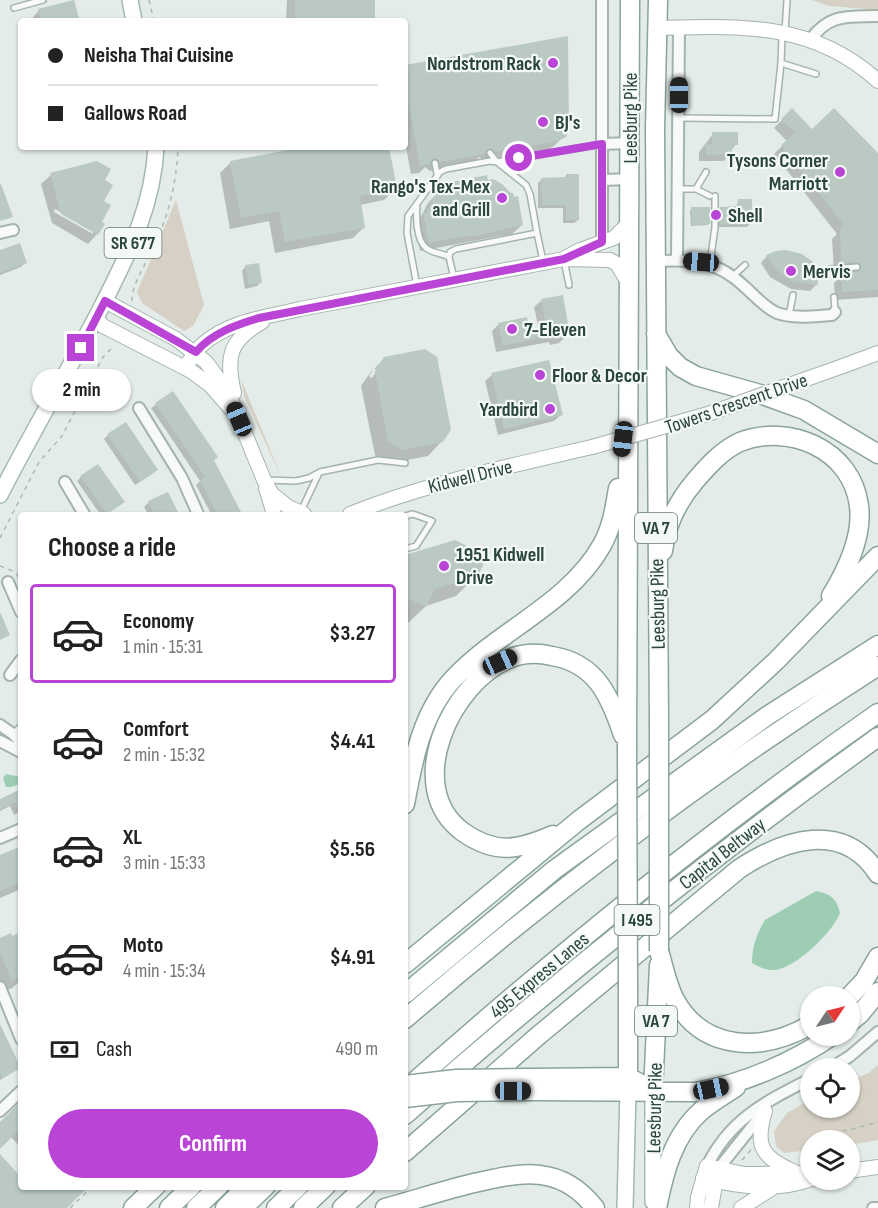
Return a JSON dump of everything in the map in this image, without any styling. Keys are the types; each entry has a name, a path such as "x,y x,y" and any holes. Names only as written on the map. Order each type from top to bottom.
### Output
{"highway":[{"name":"Leesburg Pike","path":"628,1084 627,403 630,0"},
{"name":"Leesburg Pike","path":"653,1091 659,951 655,261 658,0"},
{"path":"656,334 669,356 680,368 696,376 760,394 804,410 878,454"},
{"path":"408,789 417,745 440,698 453,679 478,656 578,577 602,545 615,510 627,403"},
{"path":"657,609 664,544 678,503 689,488 718,456 738,443 763,435 787,435 811,442 829,454 844,470 854,488 859,505 859,528 852,555 838,585 805,631"},
{"path":"408,962 578,821 712,720 741,695 878,556"},
{"path":"408,992 554,870 767,716 878,645"},
{"path":"578,821 555,834 517,848 499,848 478,842 458,827 442,807 435,786 434,769 450,715 465,692 480,676 500,662 513,657 545,654 572,660 588,670 606,693 618,718 627,748"},
{"path":"408,1015 466,966 616,849 767,739 878,666"},
{"name":"495 Express Lanes","path":"408,1087 477,1026 618,910 748,808 878,712"},
{"name":"Capital Beltway","path":"408,1111 529,1007 743,835 878,737"},
{"path":"408,1149 592,991 755,859 771,850 797,841 824,839 845,845 863,856 878,874"},
{"path":"659,951 667,981 682,1010 691,1021 714,1037 736,1043 761,1043 782,1038 800,1030"},
{"path":"859,986 878,957"},
{"path":"860,1014 878,992"},
{"path":"408,1085 456,1079 532,1084 628,1084 653,1091 696,1092 747,1079 812,1046"},
{"path":"655,1208 672,1151 682,1134 701,1111 747,1079"},
{"path":"408,1098 532,1084"},
{"path":"385,1208 437,1192 522,1173 541,1174 562,1180 580,1192 595,1208"},
{"path":"133,1208 152,1190"},
{"path":"170,1208 188,1190"},
{"path":"196,1208 215,1190"},
{"path":"225,1208 244,1190"},
{"path":"243,1208 262,1190"},
{"path":"276,1208 295,1190"},
{"path":"303,1208 322,1190"},
{"path":"342,1208 362,1190"}],"main road":[{"path":"130,0 134,18"},
{"name":"SR 677","path":"105,301 145,215 153,182 156,150"},
{"path":"0,495 105,301"},
{"name":"Leesburg Pike","path":"625,1208 628,1084"},
{"name":"Leesburg Pike","path":"653,1091 655,1208"}],"street":[{"path":"602,0 602,242"},
{"path":"810,40 817,30 830,20 839,17 878,16"},
{"path":"657,28 731,27 783,32 810,40 854,62 878,81"},
{"path":"677,260 679,28"},
{"path":"602,144 630,143"},
{"path":"603,180 630,179"},
{"path":"656,188 678,189"},
{"path":"564,259 618,236 630,222"},
{"path":"0,233 12,230"},
{"path":"185,368 202,345 225,330 246,322 544,262 564,259 603,259 614,262 628,282"},
{"path":"655,261 677,260 710,264 733,276 771,309 789,316 832,315 835,312"},
{"path":"105,301 196,352 206,362 223,384 239,419 264,480 273,512"},
{"path":"239,419 229,366 230,355 242,336 276,315"},
{"path":"96,318 103,326 185,368 210,385 239,419"},
{"name":"Towers Crescent Drive","path":"592,447 698,417 878,353"},
{"path":"139,408 183,478 197,512"},
{"name":"Kidwell Drive","path":"368,511 441,482 592,447"},
{"path":"264,480 272,494 297,512"},
{"path":"65,482 83,512"},
{"path":"8,582 18,605"},
{"path":"10,675 18,664"},
{"path":"0,725 18,734"},
{"path":"0,741 18,750"},
{"path":"0,838 18,830"},
{"path":"1,994 18,1032"},
{"path":"847,1058 878,1032"},
{"path":"711,1208 711,1173 716,1147 748,1114 800,1084"},
{"path":"0,1111 18,1094"},
{"path":"697,1208 711,1173 779,1094"},
{"path":"765,1111 759,1131 760,1143 766,1155 776,1164 800,1172"},
{"path":"860,1169 878,1167"},
{"path":"711,1173 800,1173"},
{"path":"711,1173 735,1186 774,1188 800,1184"},
{"path":"741,1208 774,1188"},
{"path":"873,1208 878,1208"}],"lane":[{"path":"14,8 44,0"},
{"path":"678,118 775,120 787,0"},
{"path":"781,63 816,74"},
{"path":"418,287 406,225 408,216 437,174 446,169 467,165 602,144"},
{"path":"490,153 492,158 528,188 544,262"},
{"path":"466,157 467,165"},
{"path":"435,163 437,174"},
{"path":"696,189 706,172"},
{"path":"678,189 696,189 712,196 715,227 710,264"},
{"path":"417,203 418,227 423,246 449,257"},
{"path":"455,280 449,257 450,252 537,233"},
{"path":"564,259 568,285"},
{"path":"733,276 745,265"},
{"path":"831,269 857,267"},
{"path":"789,316 793,296"},
{"path":"834,297 835,312"},
{"path":"264,480 296,481 320,472 378,460 405,463"},
{"path":"299,512 320,472"},
{"path":"408,515 413,514 432,521 416,546 408,548"}],"path":[{"path":"149,0 153,18"},
{"path":"126,313 132,302 132,290 159,237 168,209 176,175 178,150"},
{"path":"0,538 39,462 62,436 103,357 112,348 117,332"},
{"path":"849,1130 878,1122"},
{"path":"741,1164 753,1148"},
{"path":"70,1208 89,1190"}],"shaded area":[{"path":"811,0 878,0 878,10 829,6"},
{"path":"176,200 204,305 193,326 184,331 142,303 137,292"},
{"path":"241,379 283,481 244,396"},
{"path":"6,774 18,776 18,786 6,787 3,778"},
{"path":"816,891 832,898 840,913 822,939 802,957 783,968 774,970 752,963 756,940 765,920"},
{"path":"878,1065 878,1140 860,1143 860,1130 800,1130 800,1151 784,1153 776,1146 774,1131 787,1113 800,1106 800,1118 860,1118 860,1077 869,1073"}],"building":[{"path":"74,0 79,18 40,18 38,9"},
{"path":"295,0 375,0 375,18 295,18"},
{"path":"568,36 569,130 566,137 558,141 495,152 489,148 485,154 440,162 434,158 430,164 420,166 408,100 408,64"},
{"name":"Tysons Corner Marriott","path":"792,108 812,129 834,108 878,153 878,290 842,292 842,273 858,272 862,266 857,262 841,263 840,229 844,225 781,145 795,133 781,119"},
{"path":"712,132 738,132 738,145 732,145 732,154 706,155 705,144 712,144"},
{"path":"288,150 390,150 397,189 360,196 365,228 285,242 279,211 241,218 230,161"},
{"path":"97,161 111,169 105,180 113,185 104,201 111,205 102,222 105,224 98,235 61,214 50,173"},
{"path":"566,174 579,174 579,220 566,220 566,205 542,205 541,178 566,177"},
{"path":"487,175 488,180 493,179 513,193 514,197 518,196 523,225 476,236 429,243 423,213 426,213 437,191 446,183"},
{"path":"0,185 13,217 0,221"},
{"path":"738,199 752,199 752,224 720,224 720,207 737,206"},
{"path":"691,207 710,207 710,224 692,225"},
{"path":"20,243 27,263 0,273 0,250"},
{"path":"786,250 802,254 812,261 816,266 813,271 817,274 818,285 793,282 777,270 766,255"},
{"path":"259,263 262,283 249,285 245,265"},
{"path":"563,295 568,324 565,324 567,337 556,339 556,336 544,337 503,346 498,323 527,317 530,331 546,328 541,299"},
{"path":"425,349 437,357 451,430 443,442 401,450 388,441 375,371 384,357"},
{"path":"549,360 563,415 504,429 491,373"},
{"path":"173,391 218,457 214,460 241,512 216,512 200,480 205,477 155,403"},
{"path":"126,422 158,470 140,482 107,434"},
{"path":"98,464 125,502 110,512 106,512 80,476"},
{"path":"168,492 178,512 153,512 148,501"},
{"name":"1951 Kidwell Drive","path":"455,540 487,556 478,576 435,589 426,607 408,599 408,554"},
{"path":"0,612 10,635 0,640"},
{"path":"18,790 18,808 15,802 0,809 0,799"},
{"path":"18,847 18,883 0,891 0,855"},
{"path":"11,933 12,936 18,933 18,978 12,981 0,953 0,938"},
{"path":"0,1024 18,1062 18,1070 2,1078 0,1073"},
{"path":"18,1104 18,1131 0,1149 0,1122"},
{"path":"0,1154 18,1174 18,1190 85,1190 67,1208 0,1208"}],"place":[{"name":"Nordstrom Rack","path":"553,63"},
{"name":"BJ's","path":"543,122"},
{"name":"Tysons Corner Marriott","path":"840,172"},
{"name":"Rango's Tex-Mex and Grill","path":"502,198"},
{"name":"Shell","path":"716,215"},
{"name":"Mervis","path":"791,271"},
{"name":"7-Eleven","path":"512,329"},
{"name":"Floor & Decor","path":"540,375"},
{"name":"Yardbird","path":"550,409"},
{"name":"1951 Kidwell Drive","path":"444,566"}],"route":[{"path":"81,348 105,301 196,352 202,345 225,330 259,318 564,259 602,242 602,144 519,158"}]}
